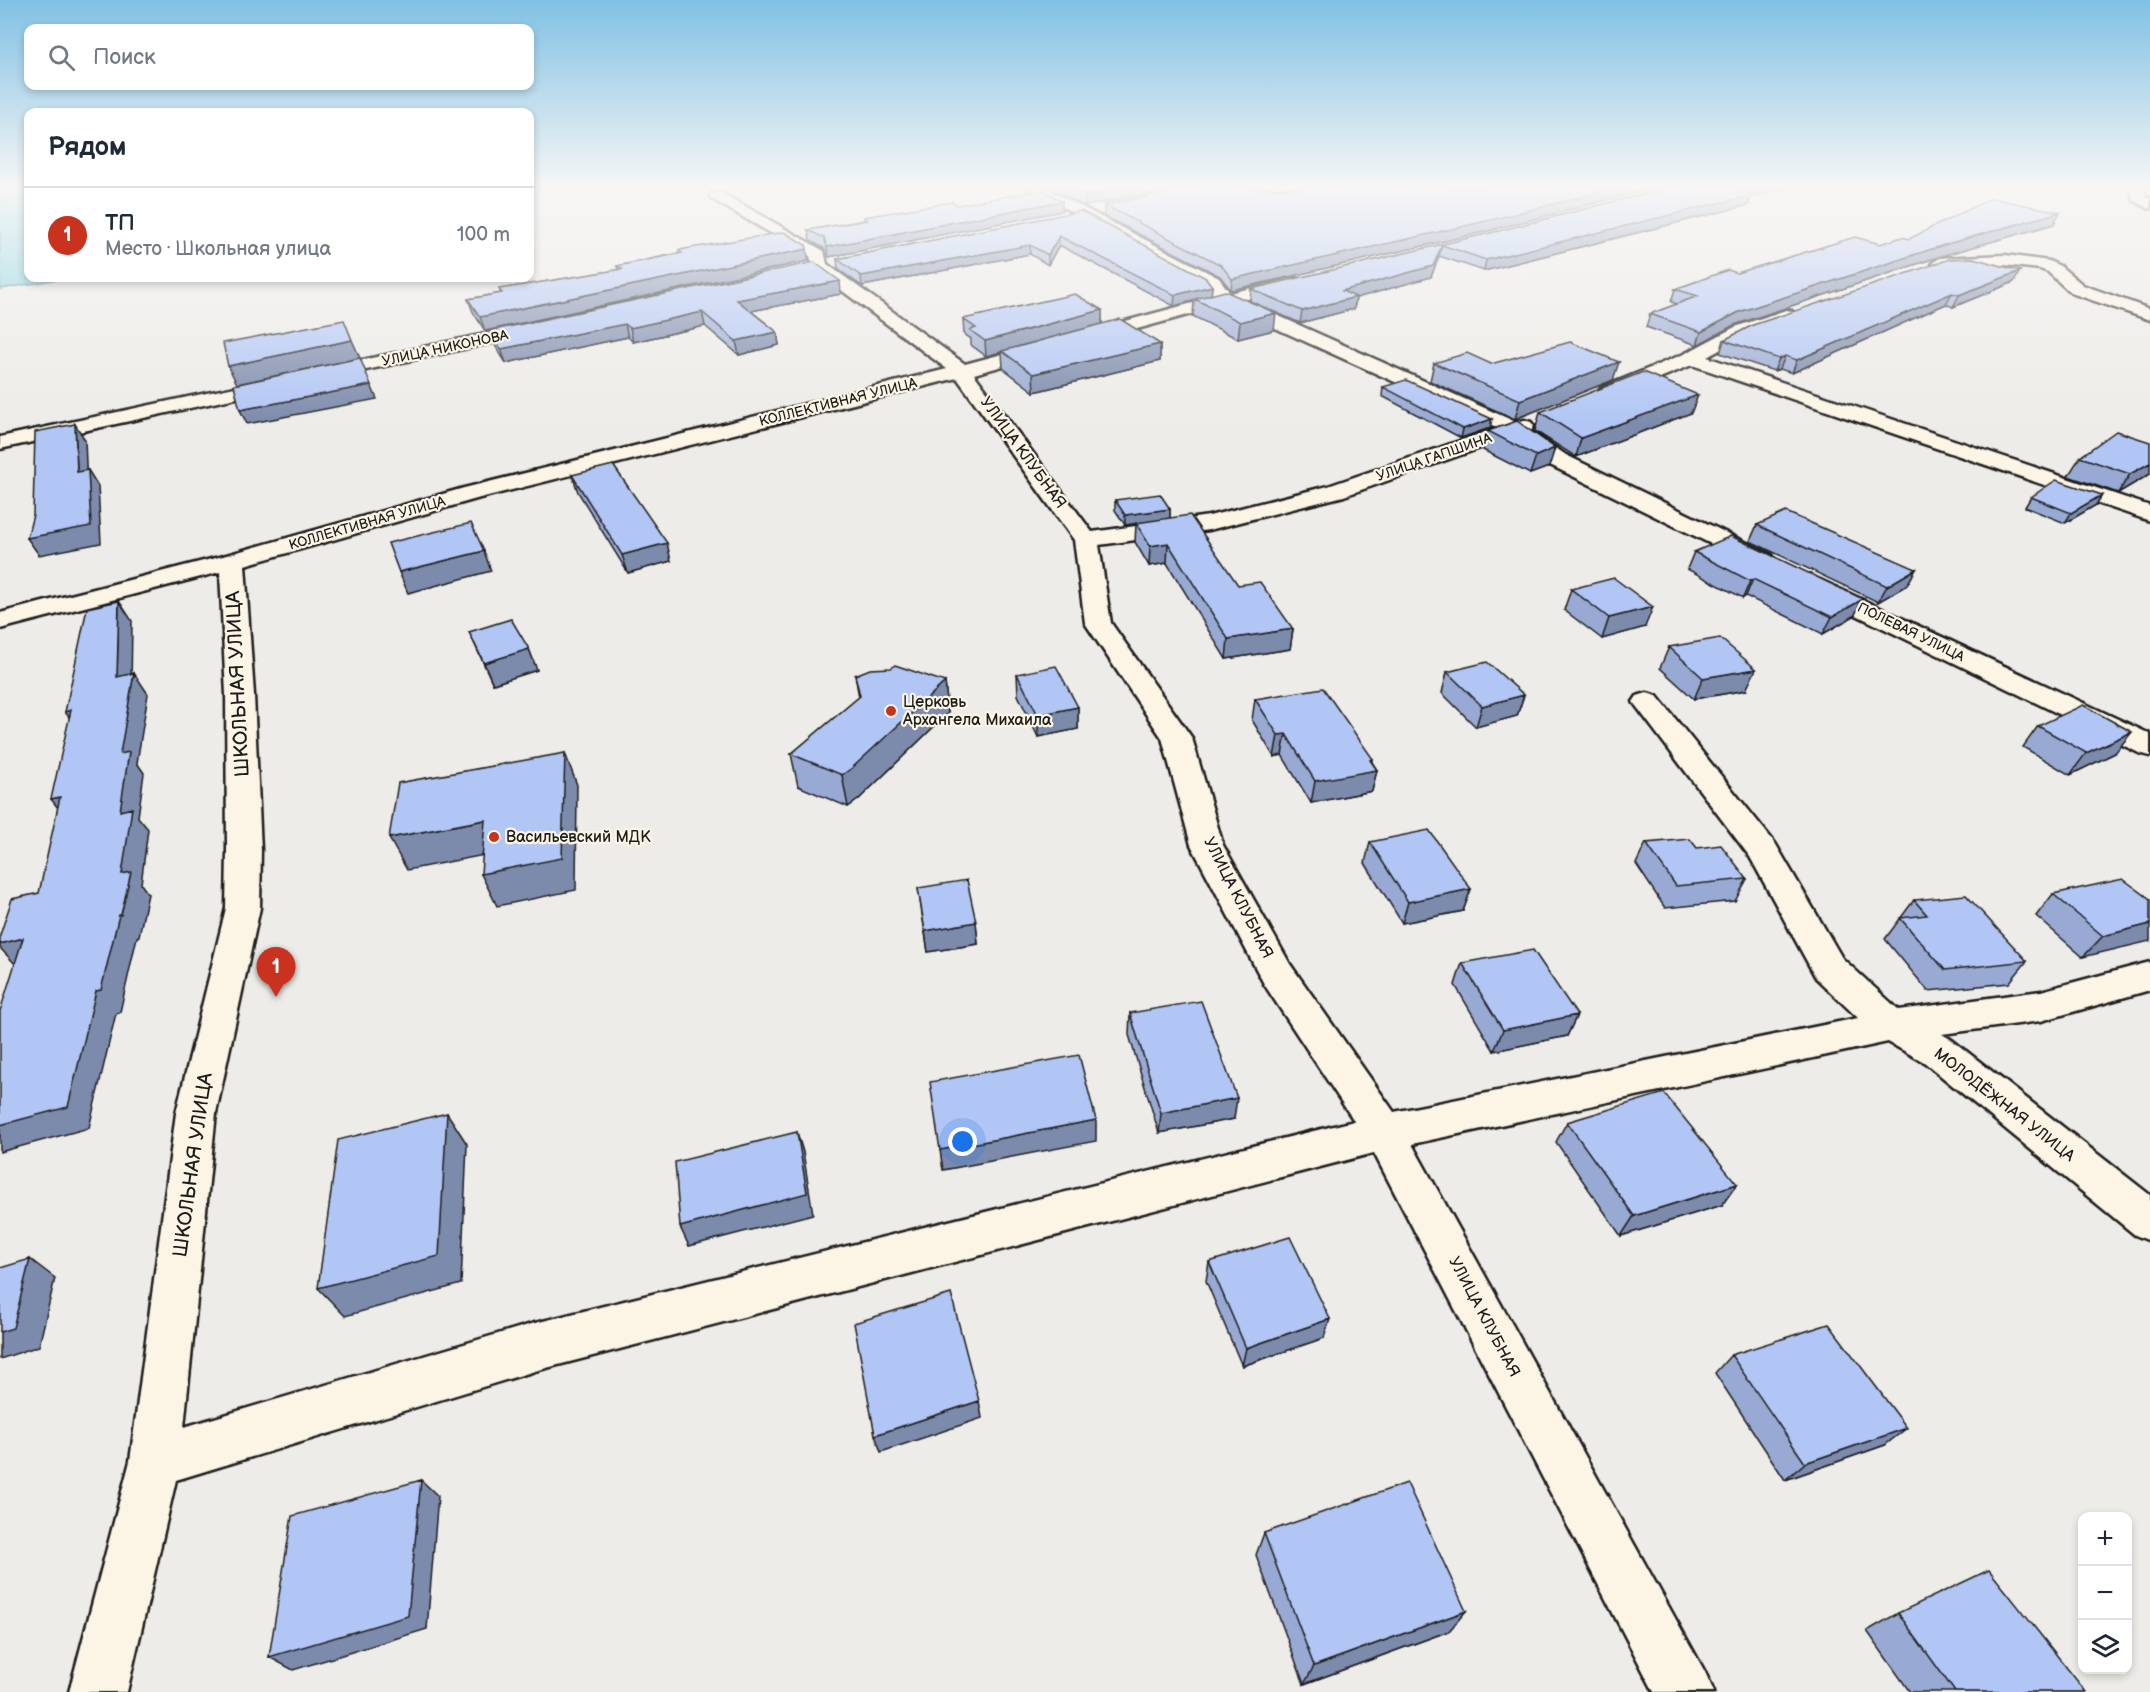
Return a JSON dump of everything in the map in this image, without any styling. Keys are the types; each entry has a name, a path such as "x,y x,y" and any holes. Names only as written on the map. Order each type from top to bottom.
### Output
{"street":[{"name":"УЛИЦА КЛУБНАЯ","path":"826,267 962,371 1086,540 1098,623 1177,738 1207,845 1278,974 1384,1132 1685,1692"},
{"path":"1185,267 1213,282 1226,299"},
{"path":"1921,270 1930,267"},
{"path":"2049,267 2061,273 2077,290 2150,315"},
{"name":"КОЛЛЕКТИВНАЯ УЛИЦА","path":"0,621 232,561 472,493 962,371 1226,299 1318,278"},
{"name":"ПОЛЕВАЯ УЛИЦА","path":"1226,299 1526,425 1558,460 2150,746"},
{"path":"1592,398 1691,358 1741,331 1804,309"},
{"name":"УЛИЦА НИКОНОВА","path":"0,443 554,324"},
{"path":"1691,358 2150,514"},
{"name":"УЛИЦА ГАПШИНА","path":"1086,540 1209,523 1301,500 1526,425"},
{"name":"ШКОЛЬНАЯ УЛИЦА","path":"98,1692 155,1461 196,1113 243,908 241,718 232,561"},
{"name":"МОЛОДЁЖНАЯ УЛИЦА","path":"1647,702 1763,850 1829,968 1892,1026 1938,1051 2150,1221"},
{"path":"155,1461 535,1347 1384,1132 1892,1026 2041,1006 2150,976"}],"water":[{"path":"0,267 24,267 24,282 41,282 0,289"}],"building":[{"path":"619,267 721,267 480,317 468,299 502,293 499,289 622,269"},
{"path":"791,267 821,267 840,281 737,300 777,332 736,341 702,312 630,328 625,324 501,349 489,331"},
{"path":"848,267 910,267 861,276"},
{"path":"1120,267 1185,267 1206,278 1212,286 1175,295"},
{"path":"1223,267 1285,267 1232,279"},
{"path":"1345,267 1430,267 1342,291 1356,297 1302,311 1251,289"},
{"path":"1757,267 1877,267 1739,312 1701,332 1650,314 1698,296 1675,289 1728,270 1737,273"},
{"path":"1926,267 2005,267 2020,271 1959,295 1952,293 1797,360 1785,356 1779,359 1724,340 1753,325"},
{"path":"1225,291 1276,313 1240,322 1195,299"},
{"path":"1075,294 1102,310 985,341 970,330 976,328 963,319"},
{"path":"1120,319 1160,344 1033,374 1002,351"},
{"path":"344,320 352,340 228,366 223,343"},
{"path":"1570,342 1619,362 1520,400 1434,363 1467,353 1491,364"},
{"path":"360,358 371,385 240,410 234,385"},
{"path":"1643,372 1698,395 1581,438 1540,412"},
{"path":"1406,380 1492,419 1463,429 1383,387"},
{"path":"1517,421 1555,448 1536,456 1488,431"},
{"path":"75,424 77,472 88,470 91,526 27,538 33,515 35,432"},
{"path":"2116,431 2150,442 2150,463 2130,474 2080,457"},
{"path":"613,465 667,543 622,555 572,475"},
{"path":"2056,480 2102,495 2071,513 2031,497"},
{"path":"1160,494 1170,509 1125,515 1115,500"},
{"path":"1786,512 1916,569 1887,586 1757,525"},
{"path":"1190,515 1238,585 1260,582 1293,629 1228,639 1168,543 1150,546 1136,523"},
{"path":"471,523 484,551 399,572 388,543"},
{"path":"1731,536 1863,599 1832,617 1753,579 1750,581 1694,552"},
{"path":"1614,578 1653,607 1609,618 1571,589"},
{"path":"119,601 117,677 134,673 120,754 129,752 120,811 132,808 122,874 131,872 101,990 96,991 68,1107 0,1125 0,1011 23,938 0,944 0,935 12,899 39,893 60,797 51,799 71,710 65,712 87,608"},
{"path":"511,619 529,649 484,663 469,632"},
{"path":"1720,638 1756,669 1703,678 1669,647"},
{"path":"1487,662 1524,695 1482,706 1447,672"},
{"path":"895,665 945,682 842,775 791,754 860,696 855,675 870,669 891,668"},
{"path":"1056,666 1078,707 1038,715 1017,674"},
{"path":"1323,688 1373,759 1370,760 1377,770 1315,781 1286,734 1278,735 1255,699"},
{"path":"2083,705 2132,732 2086,753 2038,726"},
{"path":"565,753 562,858 481,874 485,820 389,838 398,783"},
{"path":"1429,830 1471,889 1408,902 1370,842"},
{"path":"1690,839 1697,848 1721,845 1747,879 1676,886 1646,843"},
{"path":"2123,879 2150,899 2150,924 2103,936 2053,894"},
{"path":"967,880 976,922 925,931 918,888"},
{"path":"1966,895 2027,961 1945,970 1900,918 1927,915 1914,900"},
{"path":"1533,950 1577,1015 1503,1030 1462,963"},
{"path":"1201,1001 1237,1098 1161,1113 1130,1013"},
{"path":"1079,1055 1096,1120 940,1150 930,1082"},
{"path":"1664,1093 1737,1184 1634,1216 1567,1122"},
{"path":"447,1113 439,1256 318,1288 338,1140"},
{"path":"797,1132 807,1193 680,1227 675,1162"},
{"path":"1290,1237 1330,1319 1246,1348 1209,1262"},
{"path":"30,1259 13,1328 0,1332 0,1268"},
{"path":"951,1294 979,1401 875,1435 854,1323"},
{"path":"1829,1324 1907,1428 1805,1463 1731,1355"},
{"path":"421,1480 408,1616 269,1657 292,1516"},
{"path":"1407,1483 1466,1611 1314,1666 1264,1533"},
{"path":"1989,1570 2086,1692 1955,1692 1898,1613"}],"place":[{"name":"Церковь Архангела Михаила","path":"891,711"},
{"name":"Васильевский МДК","path":"494,837"},
{"name":"ТП","path":"276,997"}]}
